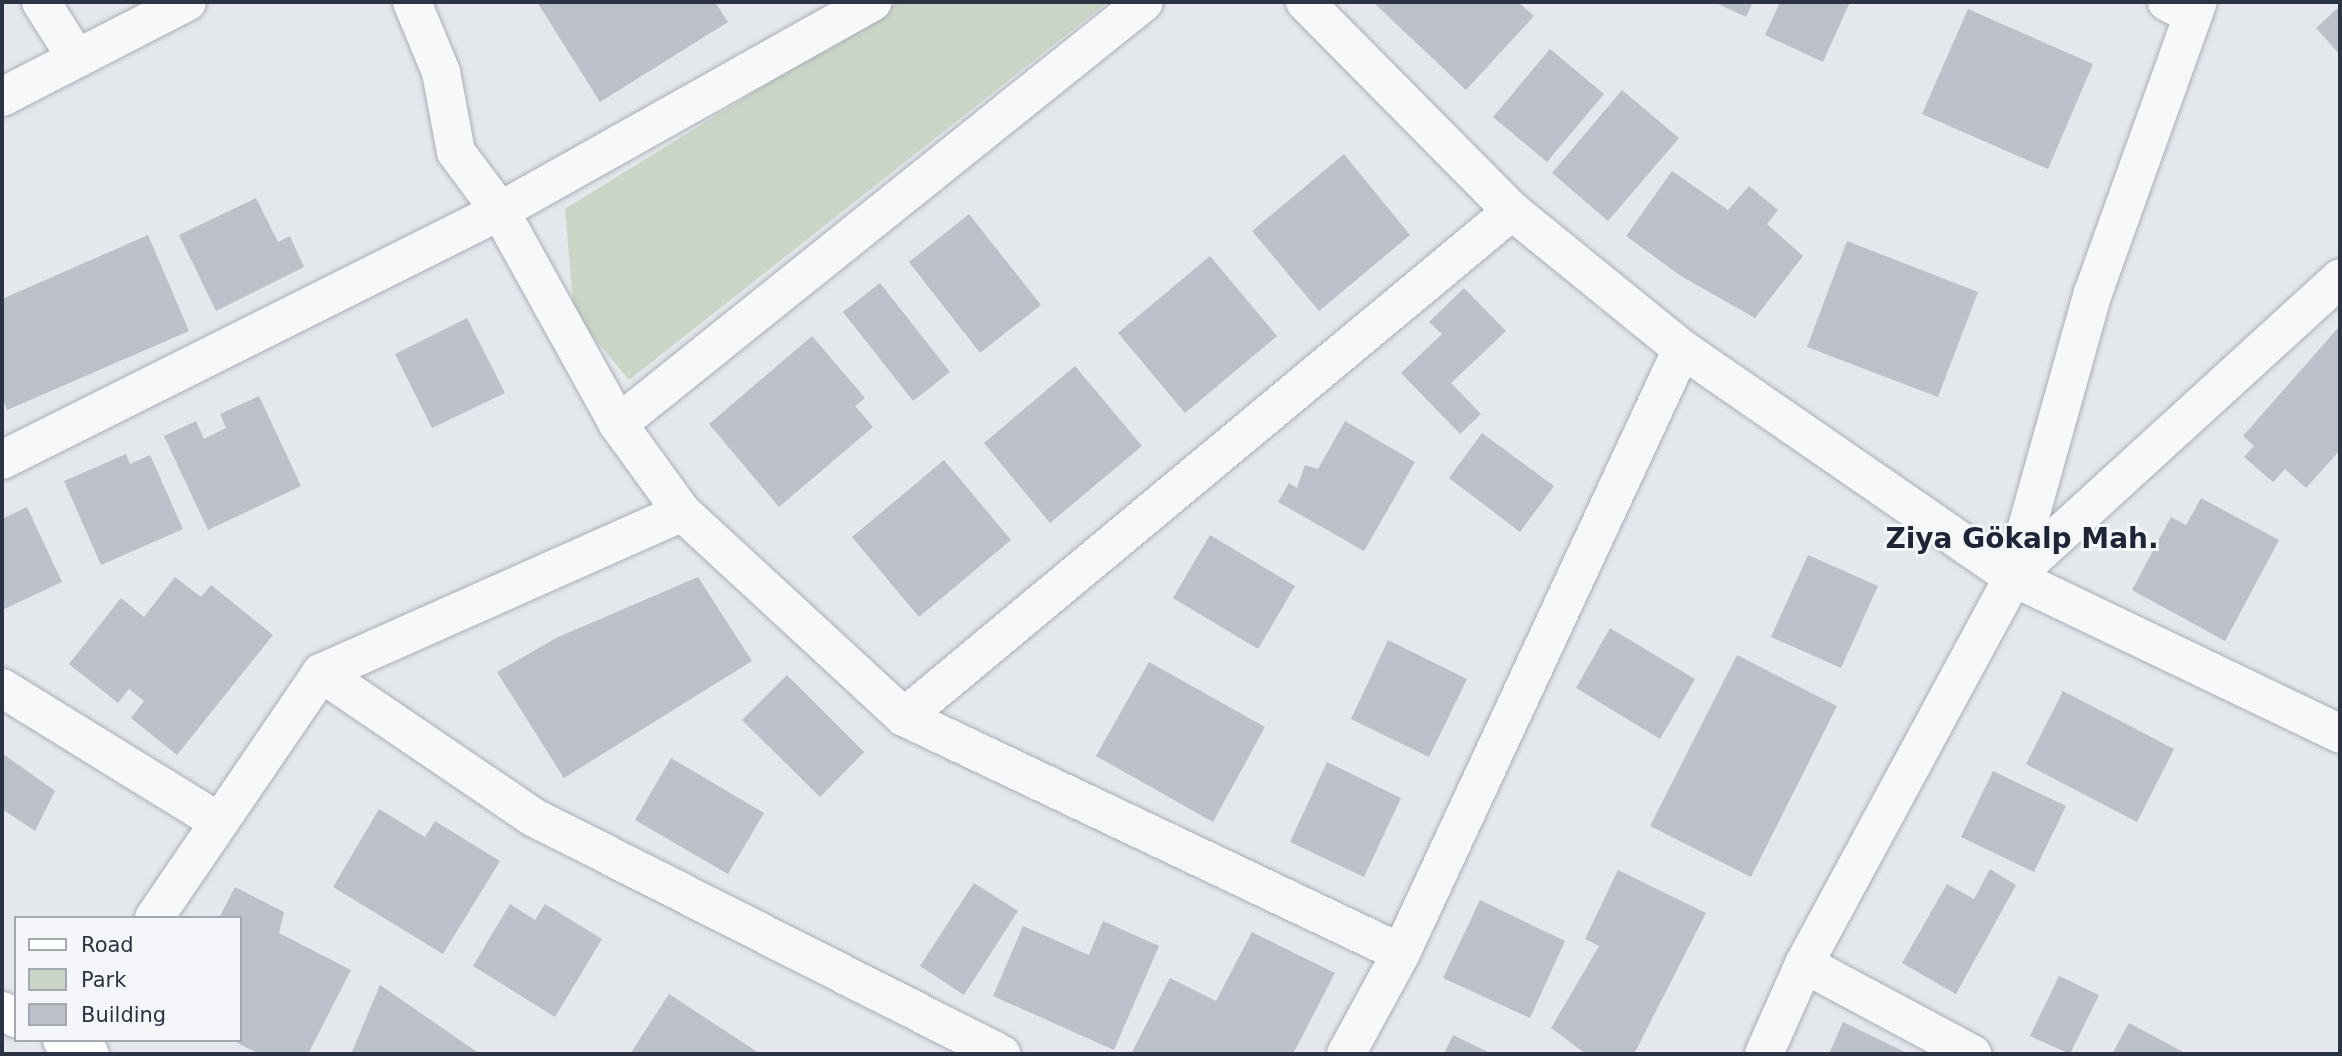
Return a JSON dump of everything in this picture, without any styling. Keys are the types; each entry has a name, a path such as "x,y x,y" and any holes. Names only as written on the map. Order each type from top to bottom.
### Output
{"street":[{"path":"41,2 77,59"},
{"path":"2,97 187,2"},
{"path":"412,2 441,72 456,152 500,212 618,424 682,512 904,717 1401,953"},
{"path":"2,460 500,212 873,2"},
{"path":"618,424 1144,2"},
{"path":"1305,2 1512,211 1682,349 2013,577 2340,734"},
{"path":"1764,1054 1804,964 2013,577 2093,293 2186,6"},
{"path":"904,717 1512,211"},
{"path":"2013,577 2340,278"},
{"path":"1346,1054 1401,953 1682,349"},
{"path":"155,916 321,673 682,512"},
{"path":"321,673 533,817 1001,1054"},
{"path":"2,688 219,822"},
{"path":"1804,964 1972,1054"}],"green space":[{"path":"899,2 1108,2 629,380 574,314 565,209"}],"building":[{"path":"537,2 715,2 728,22 600,102"},
{"path":"1373,2 1518,2 1534,16 1466,90"},
{"path":"1714,2 1753,2 1746,17"},
{"path":"1780,2 1850,2 1823,62 1765,35"},
{"path":"2340,6 2340,55 2316,28"},
{"path":"1968,9 2093,64 2048,169 1922,114"},
{"path":"1550,49 1604,94 1547,162 1493,117"},
{"path":"1622,90 1679,138 1608,221 1552,173"},
{"path":"1344,154 1410,235 1319,311 1252,231"},
{"path":"1672,171 1728,210 1749,186 1778,210 1767,224 1803,256 1755,318 1681,276 1626,236"},
{"path":"256,198 278,242 290,236 304,267 216,311 179,235"},
{"path":"969,214 1041,305 980,353 909,262"},
{"path":"148,235 189,331 7,410 2,397 2,299"},
{"path":"1847,241 1978,292 1938,397 1807,347"},
{"path":"1210,256 1277,336 1185,413 1118,333"},
{"path":"880,283 950,372 913,401 843,312"},
{"path":"1464,288 1506,331 1451,383 1481,414 1460,434 1401,373 1442,334 1429,322"},
{"path":"467,318 505,393 432,428 395,354"},
{"path":"2338,328 2340,450 2306,488 2285,469 2273,482 2244,457 2254,446 2243,436"},
{"path":"812,336 865,398 855,406 873,427 779,507 709,424"},
{"path":"1075,366 1142,446 1050,523 984,443"},
{"path":"259,396 301,486 208,530 164,436 196,421 204,439 226,428 220,414"},
{"path":"1345,421 1415,462 1364,551 1278,502 1289,483 1297,488 1305,465 1318,469"},
{"path":"1482,433 1554,486 1520,532 1449,478"},
{"path":"126,454 130,464 150,455 183,529 101,565 64,481"},
{"path":"944,460 1011,540 919,617 852,537"},
{"path":"2201,498 2279,540 2225,641 2132,590 2171,517 2186,525"},
{"path":"27,507 62,582 2,610 2,519"},
{"path":"1210,535 1295,586 1258,649 1173,598"},
{"path":"1808,555 1878,586 1841,668 1771,637"},
{"path":"175,577 201,597 211,585 273,635 177,755 131,718 144,701 129,689 118,703 69,664 121,598 144,617"},
{"path":"698,577 752,661 564,778 497,672 556,638"},
{"path":"1610,628 1695,679 1660,739 1576,688"},
{"path":"1388,640 1467,679 1429,757 1351,719"},
{"path":"1737,655 1837,706 1751,877 1650,826"},
{"path":"1149,662 1265,727 1213,822 1096,756"},
{"path":"787,675 864,752 820,797 742,720"},
{"path":"2063,691 2174,749 2137,822 2026,764"},
{"path":"2,753 55,791 35,831 2,809"},
{"path":"671,758 764,813 728,874 635,820"},
{"path":"1327,762 1401,798 1364,877 1290,842"},
{"path":"1993,771 2066,806 2034,872 1961,837"},
{"path":"379,809 425,837 435,821 500,861 443,954 333,887"},
{"path":"1990,869 2016,885 1956,994 1902,963 1947,884 1974,899"},
{"path":"1618,870 1706,913 1634,1054 1586,1054 1551,1028 1599,946 1585,939"},
{"path":"974,883 1018,911 964,995 920,966"},
{"path":"235,887 284,912 279,933 351,970 308,1054 259,1054 236,1042 242,1042 242,916 220,916"},
{"path":"1480,900 1565,941 1530,1018 1443,978"},
{"path":"510,904 535,920 545,904 602,939 555,1017 473,966"},
{"path":"1103,921 1159,946 1114,1050 993,996 1023,926 1089,955"},
{"path":"1252,932 1335,973 1293,1054 1131,1054 1170,978 1216,1001"},
{"path":"2059,976 2099,995 2070,1054 2030,1036"},
{"path":"380,985 480,1054 351,1054"},
{"path":"669,994 759,1053 630,1054"},
{"path":"1843,1022 1909,1054 1829,1054"},
{"path":"2129,1023 2187,1054 2112,1054"},
{"path":"1453,1035 1492,1054 1444,1054"}],"district":[{"name":"Ziya Gökalp Mah.","path":"2022,539"}]}
